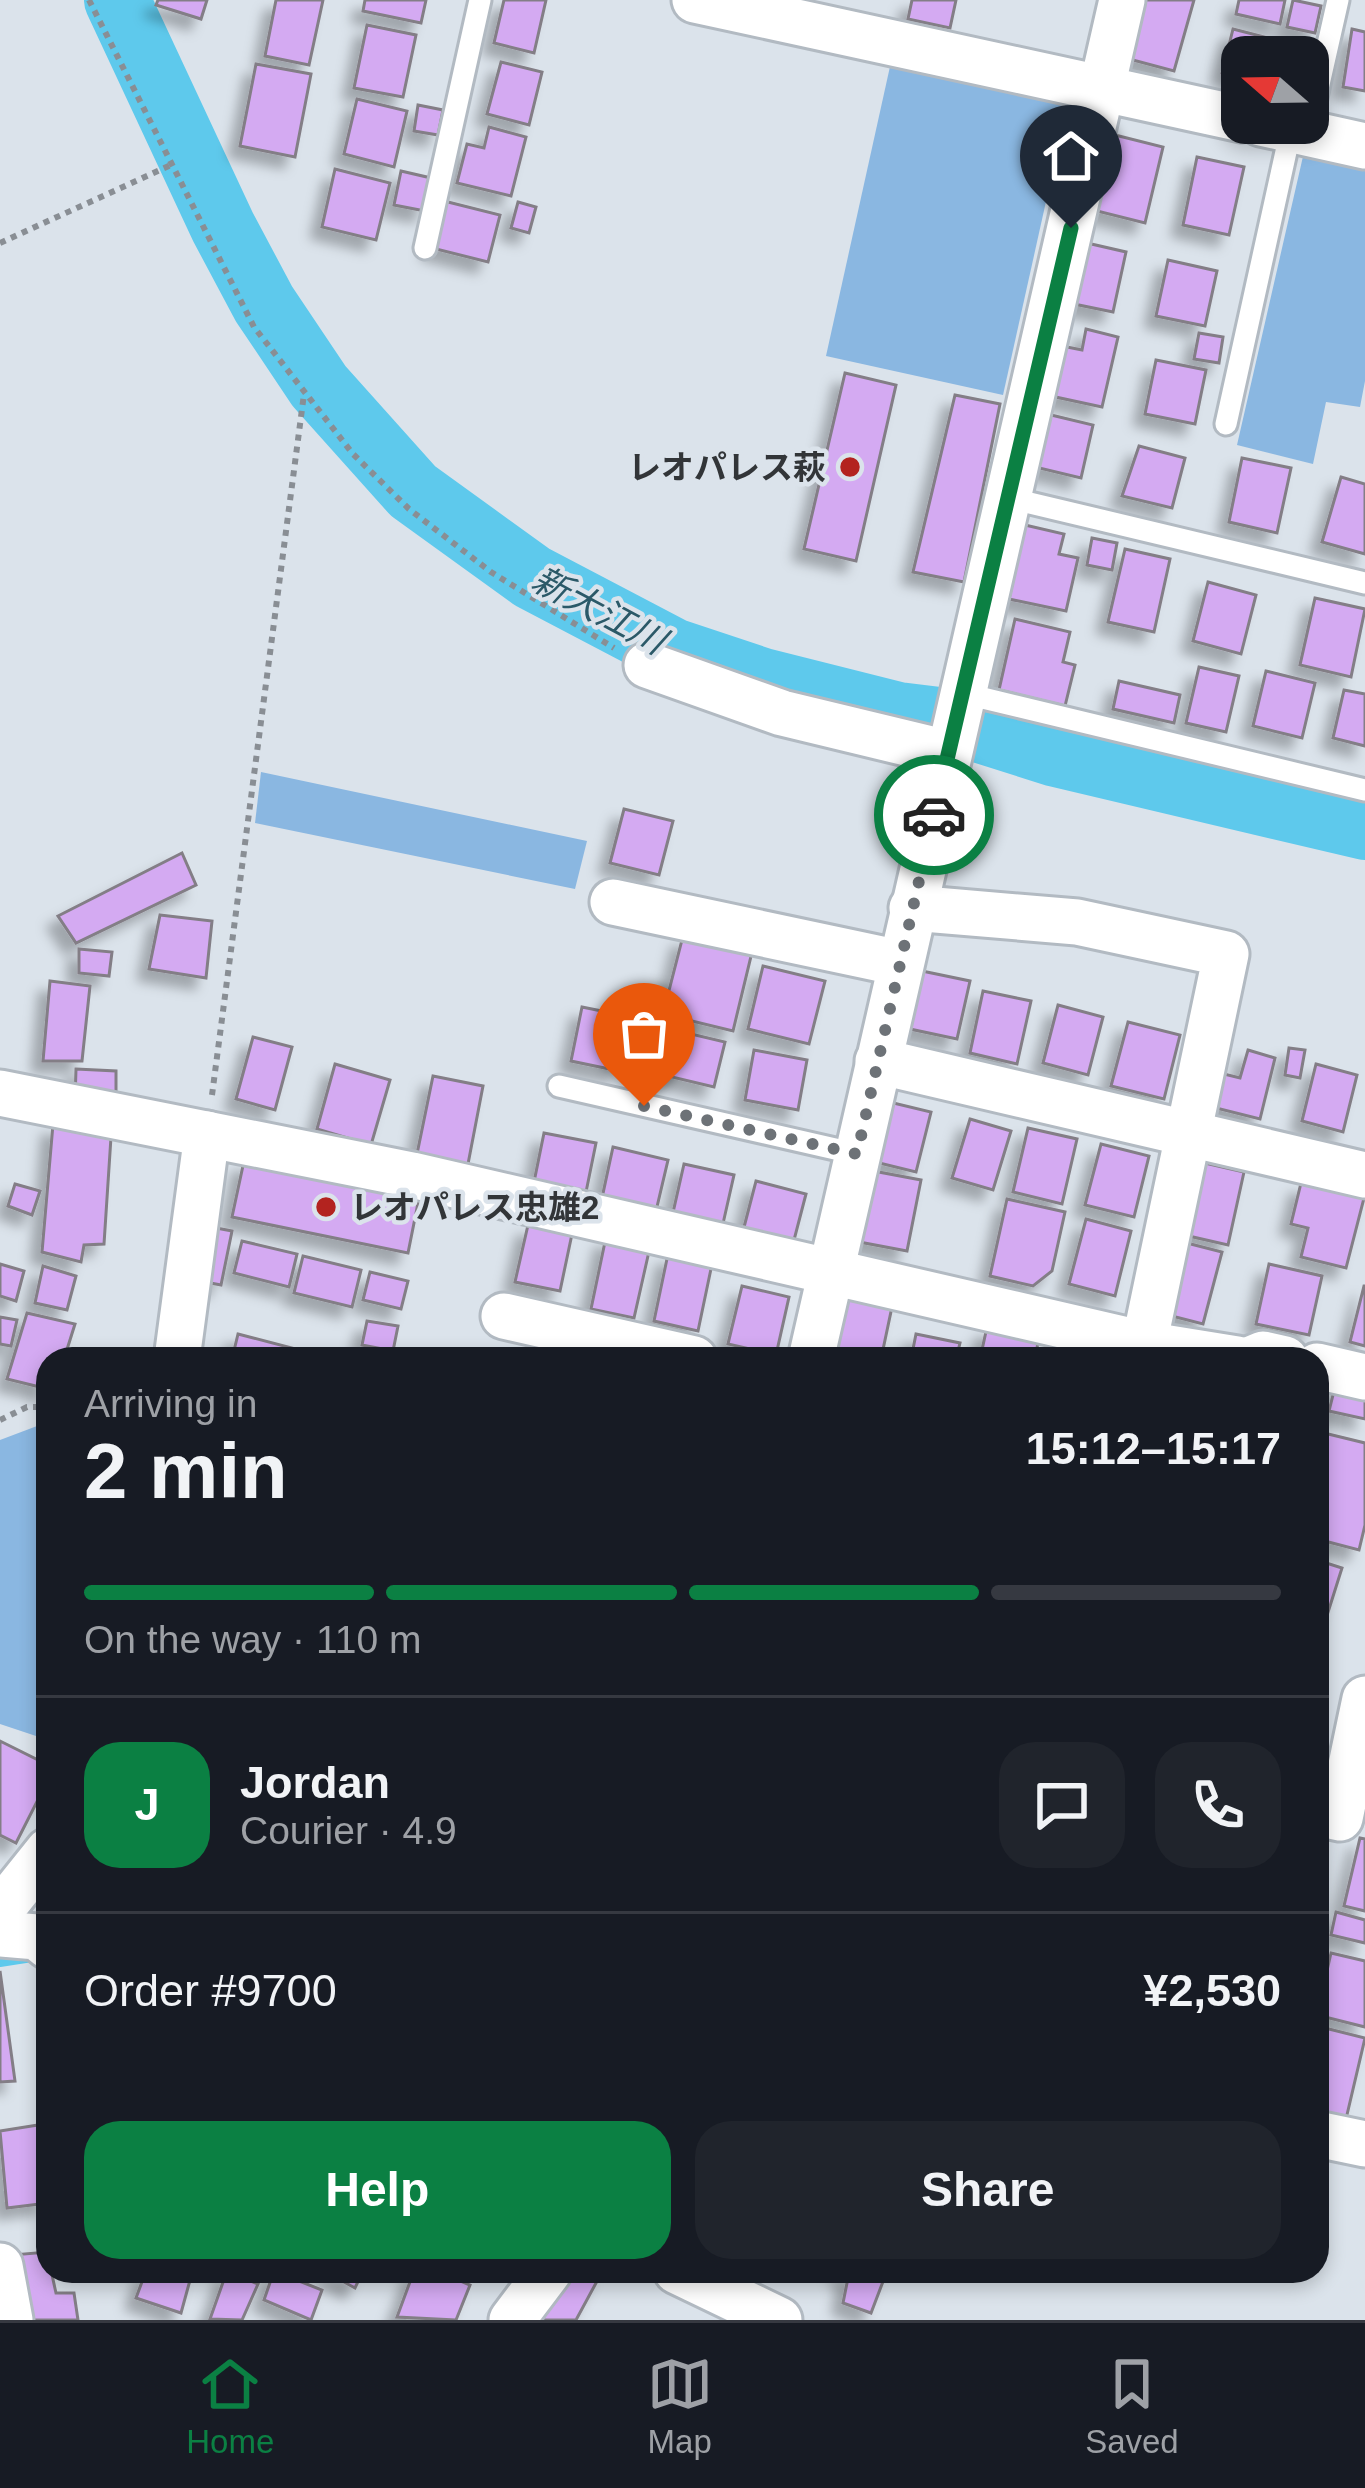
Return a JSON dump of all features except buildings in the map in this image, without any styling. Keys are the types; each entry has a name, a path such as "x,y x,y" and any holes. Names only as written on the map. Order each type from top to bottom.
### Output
{"street":[{"path":"695,0 795,10 1101,93 1221,115"},
{"path":"814,1347 1122,0"},
{"path":"1329,138 1365,146"},
{"path":"647,665 782,713 955,724"},
{"path":"914,898 1077,922 1226,954 1144,1347"},
{"path":"613,902 900,963"},
{"path":"878,1060 1190,1138 1365,1175"},
{"path":"0,1094 831,1268 1124,1347"},
{"path":"179,1347 206,1134"},
{"path":"504,1316 641,1347"},
{"path":"1329,1369 1365,1377"},
{"path":"1329,1816 1340,1818 1365,1699"},
{"path":"0,1911 36,1866"},
{"path":"0,1934 36,1937"},
{"path":"1329,2136 1365,2144"},
{"path":"512,2320 540,2283"},
{"path":"702,2283 779,2320"}],"lane":[{"path":"425,248 480,0"},
{"path":"1324,36 1338,0"},
{"path":"1226,424 1284,144"},
{"path":"1010,498 1365,583"},
{"path":"955,724 1365,790"},
{"path":"559,1086 857,1154"}],"path":[{"path":"89,0 254,327 353,454 409,509 556,615 647,665"},
{"path":"0,244 171,165"},
{"path":"206,1134 304,392"},
{"path":"0,1420 36,1407"}],"shaded area":[{"path":"891,62 1069,98 1003,395 826,356"},
{"path":"1304,152 1365,167 1365,381 1360,407 1326,402 1313,464 1237,445"},
{"path":"261,772 587,841 575,889 255,823"},
{"path":"36,1426 36,1736 0,1724 0,1440"}],"waterway":[{"name":"新大江川","path":"117,0 223,227 264,304 319,386 413,491 532,577 673,651 763,681 898,715 955,722 1056,754 1365,827"},
{"path":"0,1962 32,1957"}],"way so far":[{"path":"644,1106 857,1154 934,815"}],"place":[{"name":"レオパレス萩","path":"850,467"},
{"name":"レオパレス忠雄2","path":"326,1207"}],"route":[{"path":"934,815 1071,228"}]}
